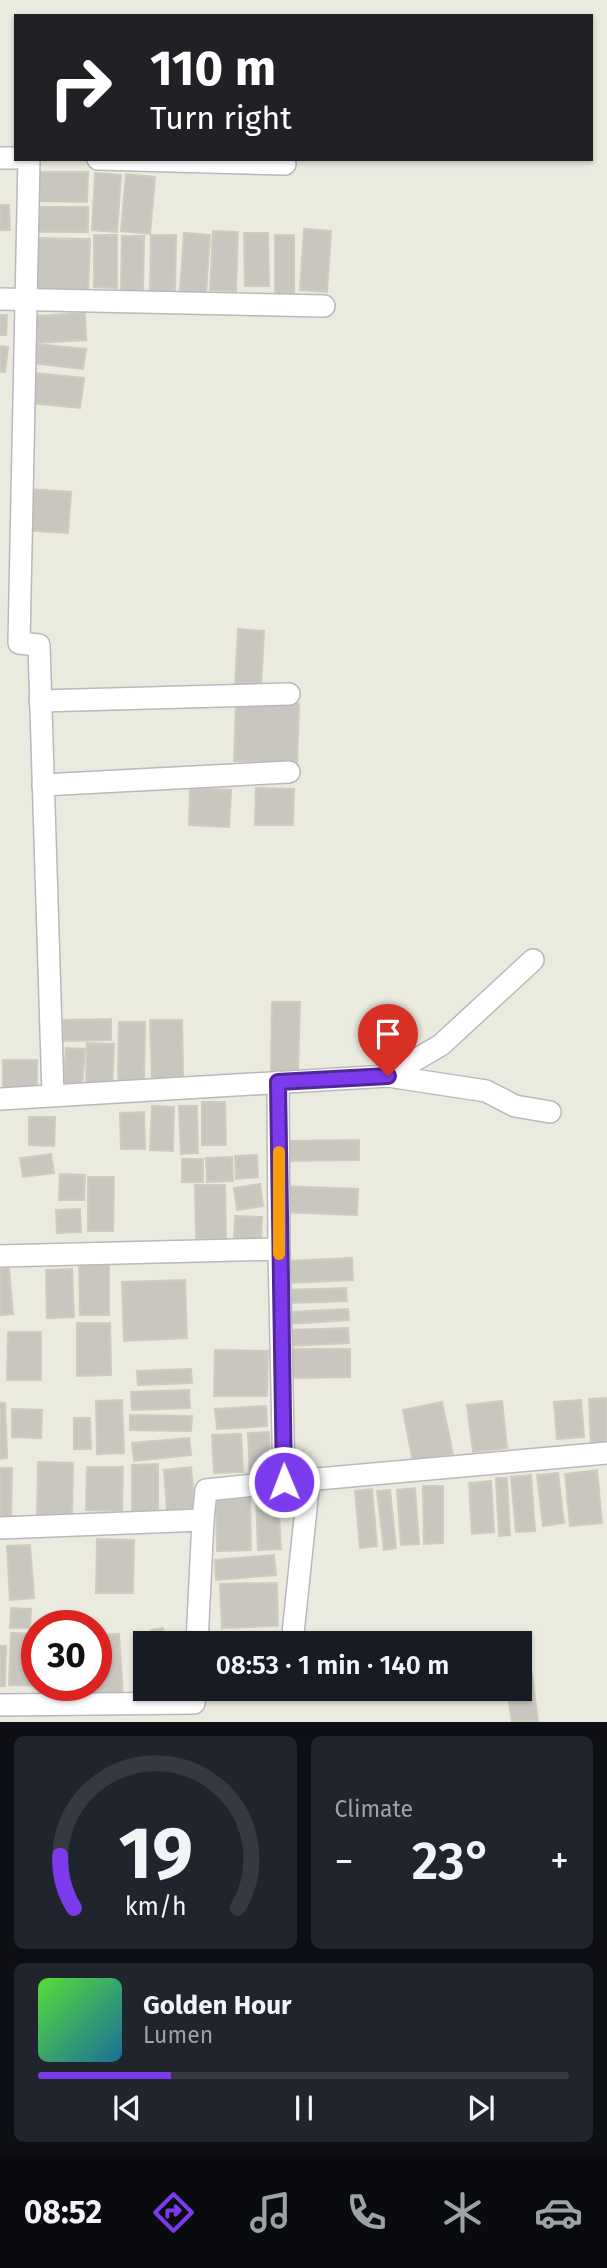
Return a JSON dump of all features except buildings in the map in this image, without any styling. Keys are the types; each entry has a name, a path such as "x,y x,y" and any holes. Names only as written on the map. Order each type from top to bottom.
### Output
{"street":[{"path":"29,161 19,643 39,645 53,1095"},
{"path":"192,161 285,163"},
{"path":"0,299 324,306"},
{"path":"40,701 289,694"},
{"path":"43,785 289,772"},
{"path":"388,1076 441,1045 533,960"},
{"path":"0,1099 388,1076 485,1091 515,1106 550,1112"},
{"path":"278,1082 284,1482"},
{"path":"0,1256 279,1249"},
{"path":"198,1631 206,1490 607,1453"},
{"path":"293,1631 309,1480"},
{"path":"0,1528 203,1520"},
{"path":"0,1705 194,1701"}],"slow traffic":[{"path":"279,1152 279,1254"}],"route":[{"path":"284,1482 278,1082 388,1076"}]}
